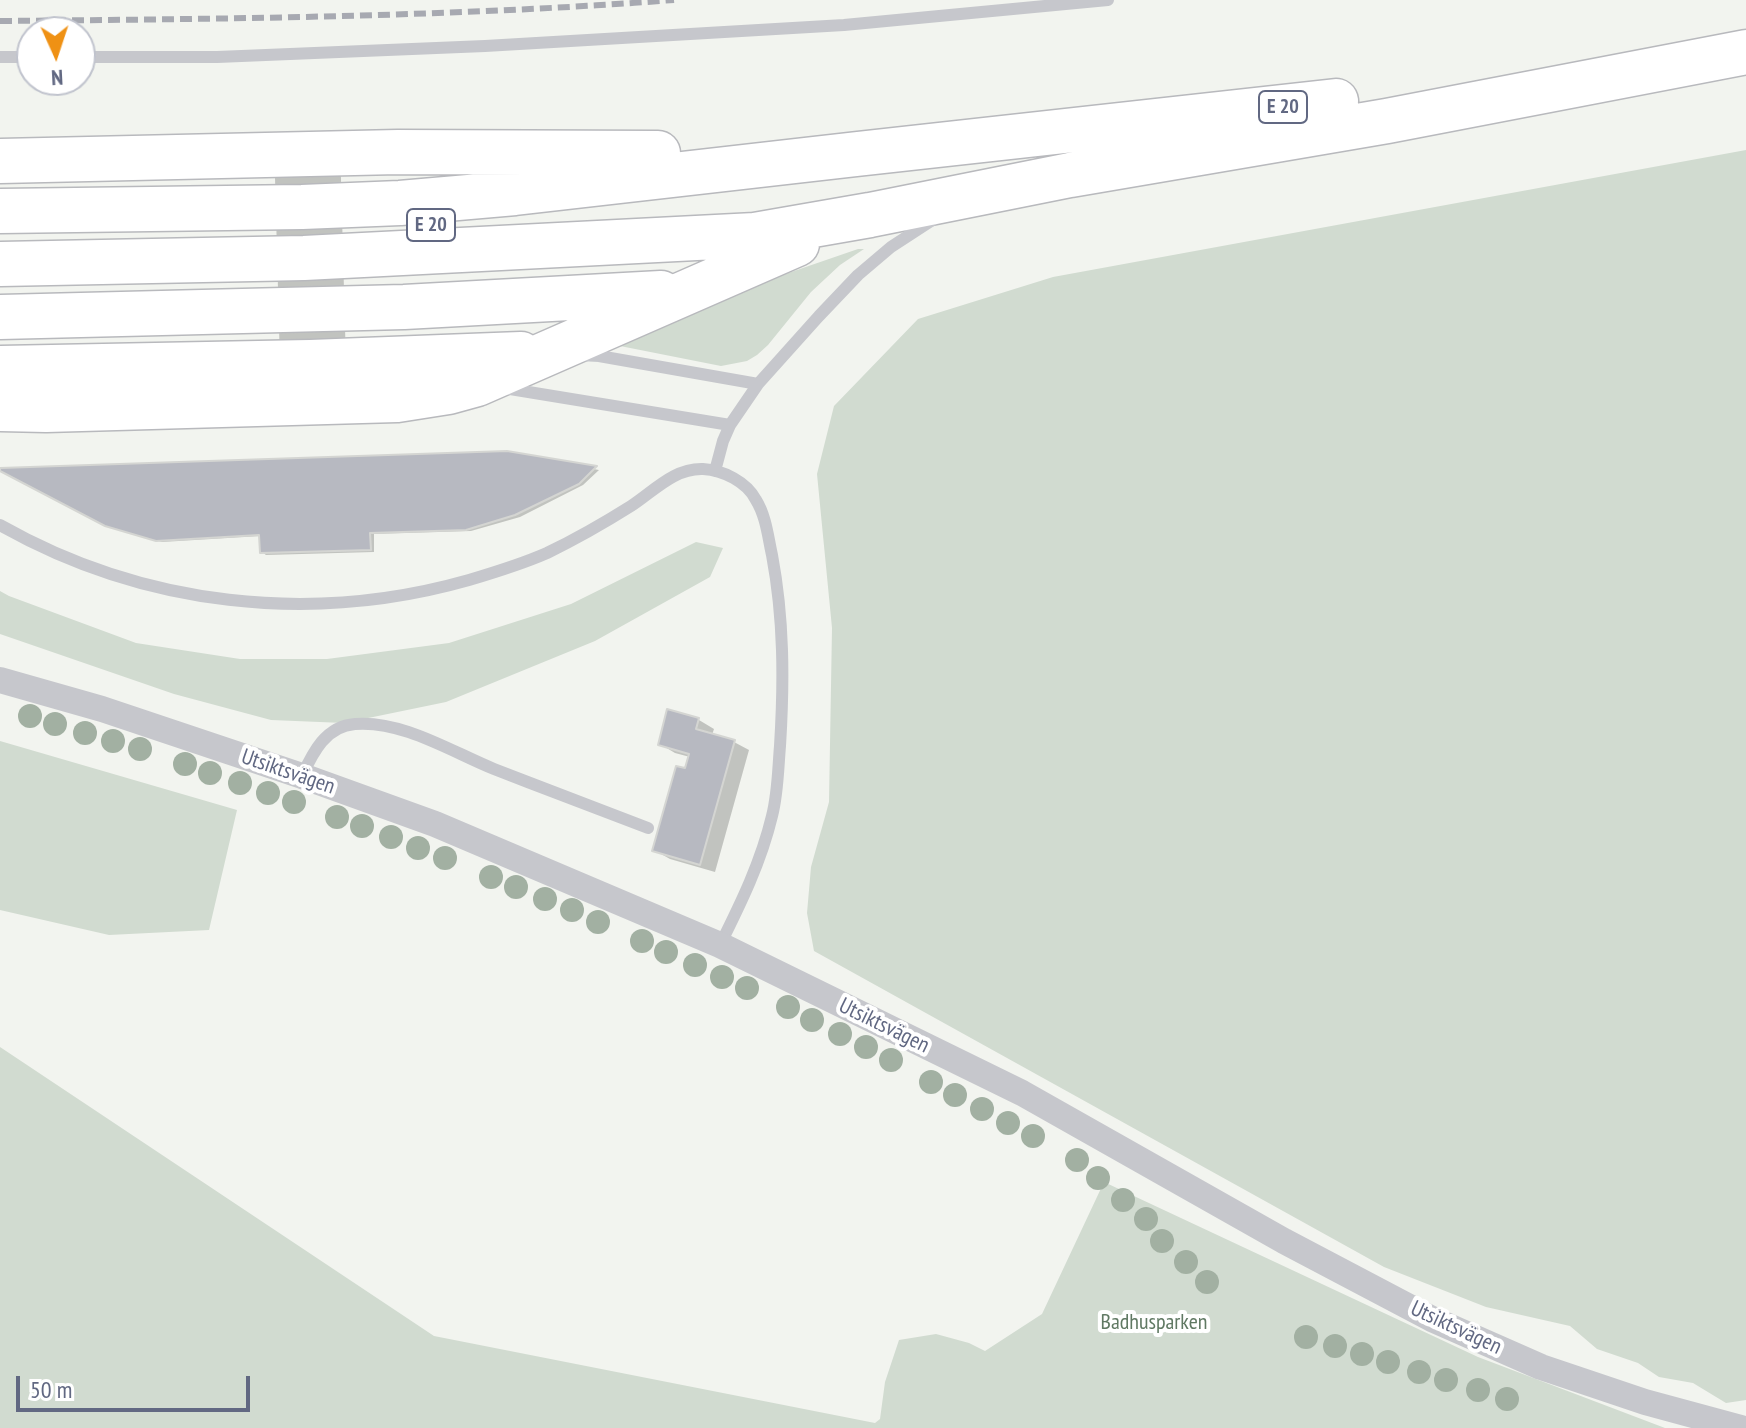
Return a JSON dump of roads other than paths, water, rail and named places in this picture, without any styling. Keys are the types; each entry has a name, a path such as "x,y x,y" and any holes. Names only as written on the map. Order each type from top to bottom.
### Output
{"highway":[{"name":"E 20","path":"0,211 400,203 515,193 1727,55"},
{"name":"E 20","path":"0,264 304,258 755,235 1084,173 1387,121 1727,55"},
{"name":"E 20","path":"0,161 398,152 857,154"},
{"name":"E 20","path":"0,186 301,180 857,154"},
{"name":"E 20","path":"0,237 273,233 415,227 517,216 857,154"},
{"name":"E 20","path":"0,409 397,400 448,392 477,384 757,260 870,215"},
{"name":"E 20","path":"0,290 402,280 757,260"},
{"name":"E 20","path":"0,317 404,307 687,291"},
{"name":"E 20","path":"0,341 404,332 623,320"},
{"name":"E 20","path":"0,368 310,362 549,353"}],"street":[{"name":"Utsiktsvägen","path":"0,680 102,709 435,824 720,945 1022,1093 1284,1241 1432,1319 1541,1367 1645,1402 1741,1428"}],"lane":[{"path":"96,57 217,57 485,46 844,25 1108,0"},
{"path":"715,471 730,425 758,384 819,316 858,275 891,247 971,194"},
{"path":"549,353 599,356 758,384"},
{"path":"477,384 730,425"},
{"path":"0,525 82,564 162,588 214,599 326,604 417,594 502,570 547,553 632,505 676,474 689,470 715,471 734,479 748,488 763,515 778,587 783,668 773,812 762,856 720,945"},
{"path":"302,776 322,739 337,729 369,724 403,730 490,768 648,828"}],"railway":[{"path":"0,21 422,14 674,0"}],"park label":[{"name":"Badhusparken","path":"1154,1323"}]}
